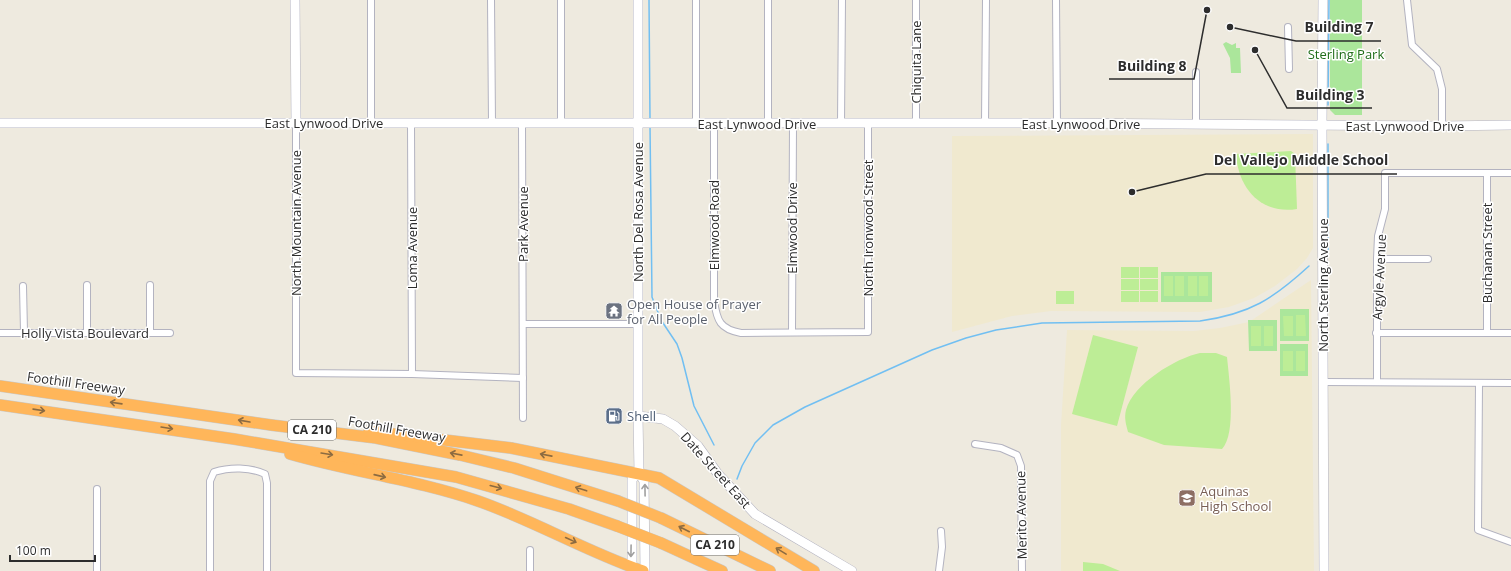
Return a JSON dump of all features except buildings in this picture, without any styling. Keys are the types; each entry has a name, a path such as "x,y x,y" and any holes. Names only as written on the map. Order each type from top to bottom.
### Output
{"highway":[{"name":"Foothill Freeway","path":"0,386 271,425 376,438 460,455 550,478 618,501 661,518 770,571"},
{"name":"CA 210","path":"0,405 234,439 456,477 569,509 617,526 722,571"},
{"path":"271,425 386,432 476,443 659,478 683,491 814,571"},
{"path":"234,439 302,458 451,492 536,524 632,569 644,571"}],"main road":[{"name":"North Mountain Avenue","path":"295,0 296,123"},
{"name":"North Del Rosa Avenue","path":"638,0 646,124 638,324 639,473 644,481 644,571"},
{"name":"North Sterling Avenue","path":"1323,0 1322,125 1324,571"},
{"name":"East Lynwood Drive","path":"0,123 1057,123 1442,126 1511,125"},
{"name":"Date Street East","path":"638,416 663,420 674,426 698,446 718,474 755,514 852,571"},
{"name":"North Del Rosa Avenue","path":"632,569 632,479 639,473"}],"street":[{"path":"371,0 371,123"},
{"path":"491,0 492,124"},
{"path":"561,0 561,124"},
{"path":"696,0 696,124"},
{"path":"768,0 768,124"},
{"path":"841,124 842,0"},
{"name":"Chiquita Lane","path":"916,0 916,124"},
{"path":"985,124 986,0"},
{"path":"1056,0 1057,123"},
{"path":"1407,0 1412,45 1437,69 1442,89 1442,126"},
{"path":"1288,27 1289,69"},
{"path":"1310,27 1322,27"},
{"path":"1196,72 1196,124"},
{"name":"North Mountain Avenue","path":"296,123 296,373 412,374"},
{"name":"Loma Avenue","path":"411,123 412,374"},
{"name":"Park Avenue","path":"522,124 524,324 523,418"},
{"name":"Elmwood Road","path":"714,124 714,300 716,313 722,325 730,331 741,333 792,332"},
{"name":"Elmwood Drive","path":"792,332 793,124"},
{"name":"North Ironwood Street","path":"792,332 868,332 868,124"},
{"path":"1487,173 1511,173"},
{"name":"Argyle Avenue","path":"1377,382 1377,259 1378,236 1385,209 1385,174 1487,173"},
{"name":"Buchanan Street","path":"1487,173 1487,333"},
{"path":"1377,259 1428,259"},
{"path":"87,285 87,332"},
{"path":"150,285 150,333"},
{"path":"24,286 24,332"},
{"path":"524,324 638,324"},
{"name":"Holly Vista Boulevard","path":"0,333 170,333"},
{"path":"1376,333 1511,333"},
{"path":"412,374 523,378"},
{"path":"1323,382 1511,383"},
{"path":"1479,383 1478,530 1511,542"},
{"name":"Merito Avenue","path":"975,444 1001,448 1017,455 1021,466 1022,571"},
{"path":"210,571 210,481 214,472 223,469 255,469 265,474 267,483 267,571"},
{"path":"96,571 97,488"},
{"path":"939,571 942,547 941,531"},
{"path":"530,550 530,571"}],"shaded area":[{"path":"1313,134 1313,248 1307,258 1297,269 1275,286 1254,298 1229,307 1200,312 1051,311 1012,316 952,332 952,136"},
{"name":"Aquinas High School","path":"1311,280 1314,571 1061,571 1061,425 1067,330 1194,331 1220,328 1249,322"}],"green space":[{"name":"Sterling Park","path":"1330,0 1362,0 1362,115 1335,115 1330,110"},
{"path":"1226,42 1232,45 1236,43 1236,48 1240,48 1241,73 1231,73 1230,58 1223,44"},
{"path":"1291,151 1295,154 1297,209 1284,210 1273,208 1262,203 1247,188 1241,178 1236,154"},
{"path":"1121,267 1139,267 1139,278 1121,278"},
{"path":"1140,267 1158,267 1158,278 1140,278"},
{"path":"1161,272 1212,272 1212,302 1161,302"},
{"path":"1164,276 1173,276 1173,296 1164,296"},
{"path":"1175,276 1184,276 1184,296 1175,296"},
{"path":"1188,276 1197,276 1197,296 1188,296"},
{"path":"1199,276 1208,276 1208,296 1199,296"},
{"path":"1121,279 1139,279 1139,290 1121,290"},
{"path":"1140,279 1158,279 1158,290 1140,290"},
{"path":"1056,291 1074,291 1074,304 1056,304"},
{"path":"1121,291 1139,291 1139,302 1121,302"},
{"path":"1140,291 1158,291 1158,302 1140,302"},
{"path":"1280,309 1309,309 1309,341 1280,341"},
{"path":"1296,315 1305,315 1306,336 1296,336"},
{"path":"1283,316 1293,316 1293,336 1284,336"},
{"path":"1248,320 1277,320 1277,351 1249,351"},
{"path":"1251,326 1261,326 1261,346 1251,346"},
{"path":"1264,326 1273,326 1273,346 1264,346"},
{"path":"1093,335 1138,347 1117,426 1072,414"},
{"path":"1280,344 1308,344 1308,376 1280,376"},
{"path":"1283,351 1293,351 1293,371 1283,371"},
{"path":"1296,351 1305,351 1305,371 1296,371"},
{"path":"1200,353 1216,353 1227,357 1231,419 1227,442 1222,449 1164,445 1128,432 1125,418 1126,410 1130,400 1137,391 1146,382 1168,366 1179,360"},
{"path":"1083,562 1103,564 1120,571 1083,571"}],"waterway":[{"path":"649,0 650,120"},
{"path":"1328,105 1329,0"},
{"path":"650,126 652,297 661,320 677,344 694,406 714,445"},
{"path":"1328,144 1328,253"},
{"path":"737,479 742,466 755,443 773,425 805,407 932,350 966,338 996,330 1042,323 1200,321 1218,318 1233,314 1260,303 1284,288 1309,266"}],"place":[{"name":"Building 8","path":"1207,10"},
{"name":"Building 7","path":"1230,27"},
{"name":"Building 3","path":"1255,50"},
{"name":"Del Vallejo Middle School","path":"1132,192"},
{"name":"Open House of Prayer for All People","path":"614,311"},
{"name":"Shell","path":"614,416"},
{"name":"Aquinas High School","path":"1187,498"}]}
